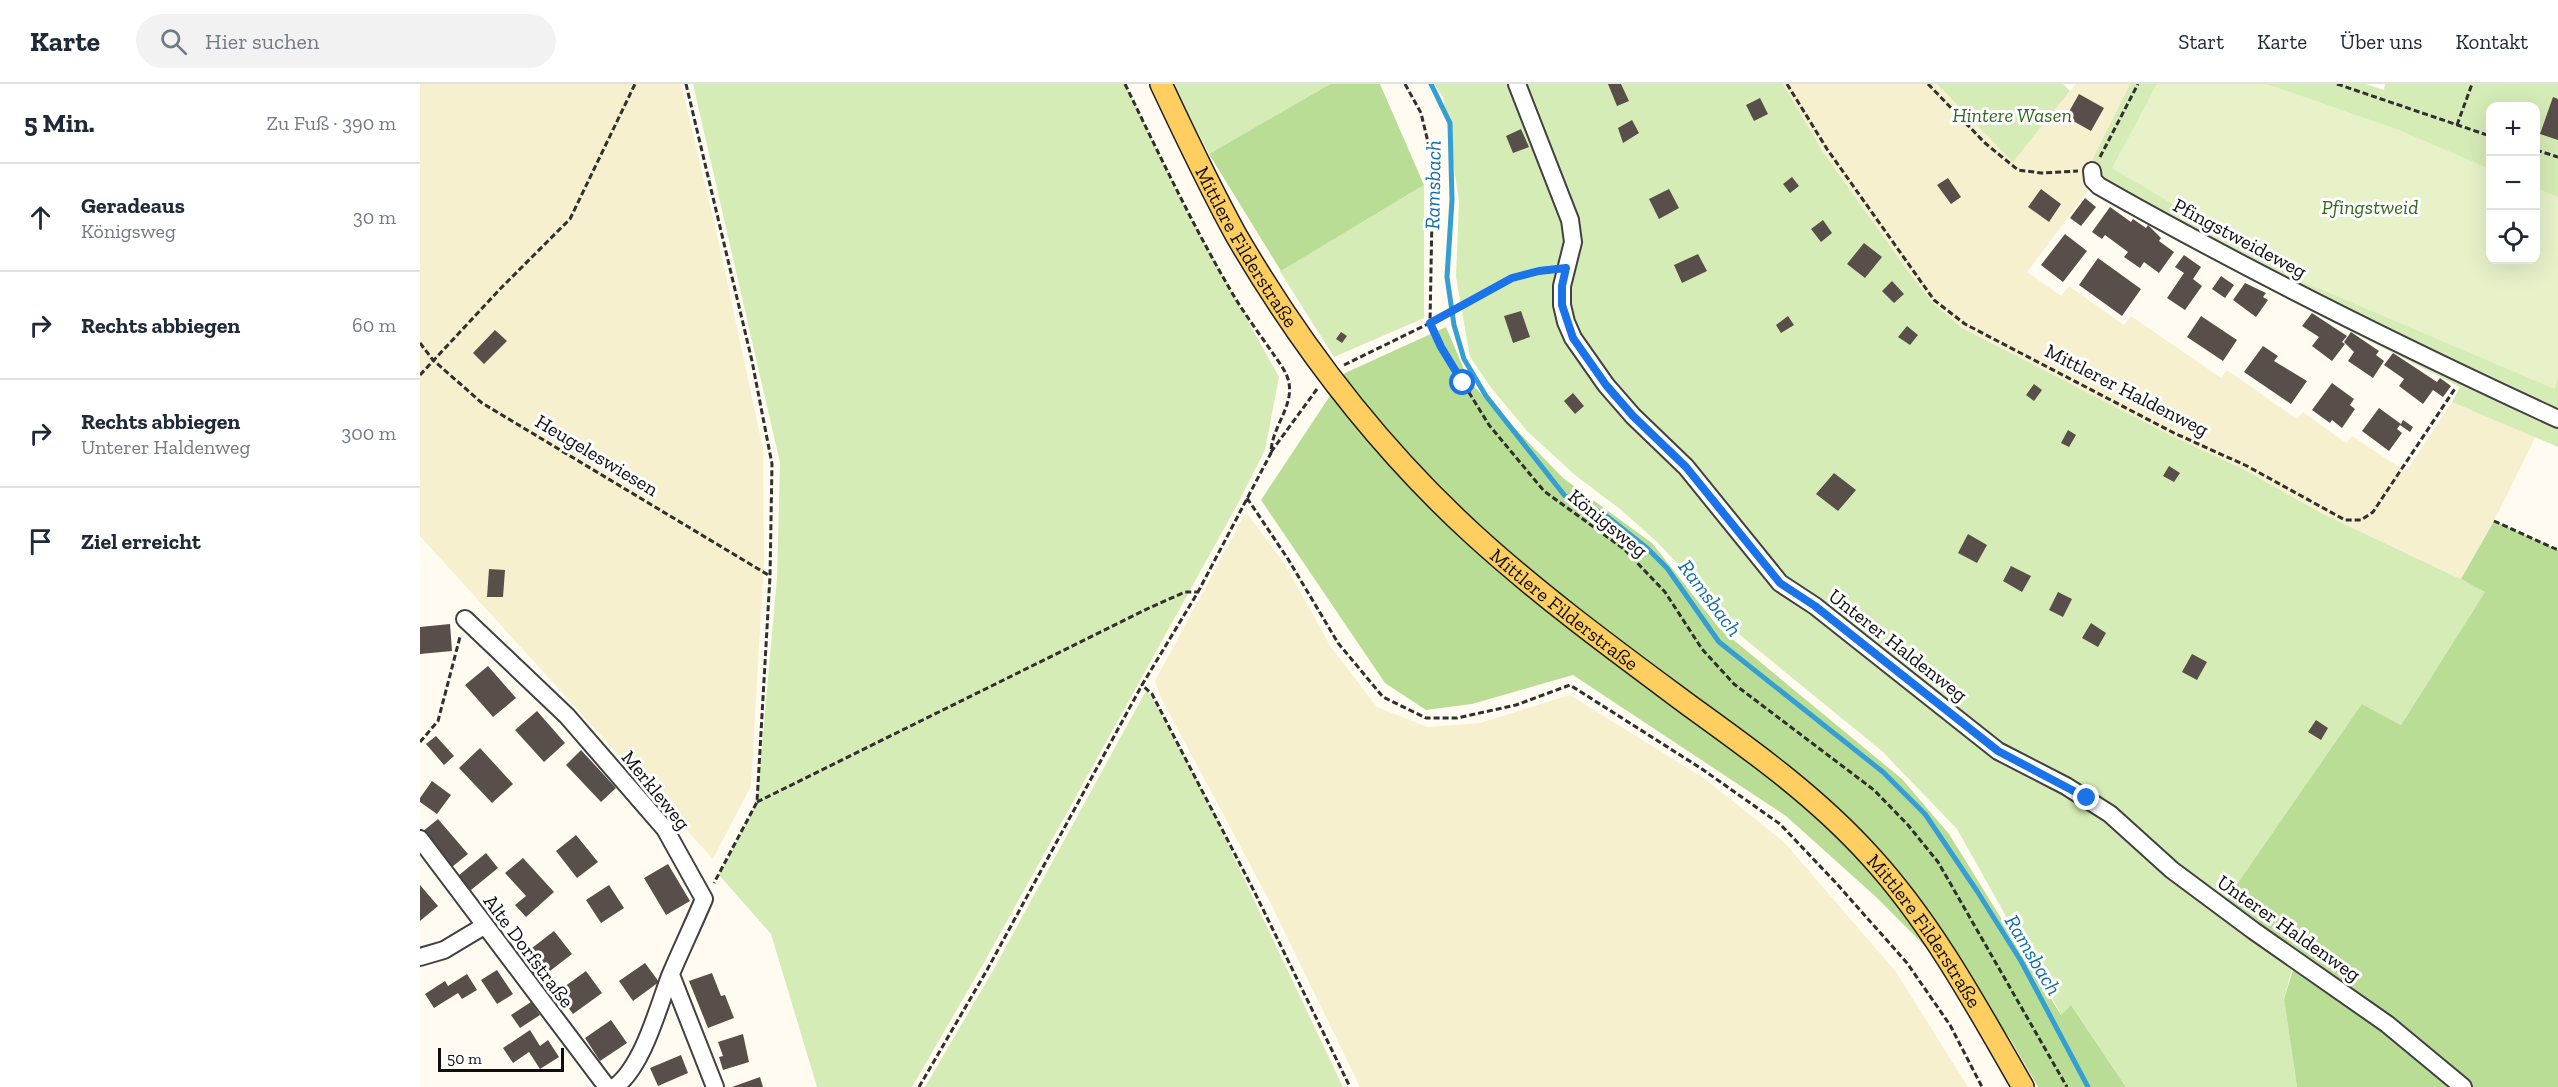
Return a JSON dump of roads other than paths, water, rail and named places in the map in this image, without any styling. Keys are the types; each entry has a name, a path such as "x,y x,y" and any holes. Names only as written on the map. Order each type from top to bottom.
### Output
{"main road":[{"name":"Mittlere Filderstraße","path":"1161,84 1236,234 1286,314 1329,375 1369,425 1463,525 1536,590 1767,762 1822,808 1871,857 1910,904 1945,953 2023,1087"}],"street":[{"name":"Unterer Haldenweg","path":"1517,84 1570,220 1573,242 1562,286 1562,305 1573,338 1606,385 1633,416 1686,467 1780,583 1815,606 1998,751 2066,786 2110,814 2172,870 2254,931 2387,1024 2463,1087"},
{"name":"Pfingstweideweg","path":"2092,171 2095,184 2305,297 2463,376 2558,419"},
{"name":"Merkleweg","path":"467,622 567,716 665,829 704,899 671,975"},
{"name":"Alte Dorfstraße","path":"420,839 607,1087"},
{"path":"420,957 444,950 484,926"},
{"path":"615,1087 621,1082 644,1047 671,975"},
{"path":"671,975 715,1087"}],"waterway":[{"name":"Ramsbach","path":"1431,84 1450,123 1452,200 1447,277 1454,325 1464,359 1486,396 1565,496 1604,514 1647,548 1667,568 1719,642 1883,772 1925,814 2021,961 2088,1087"}],"park label":[{"name":"Hintere Wasen","path":"2012,115"},
{"name":"Pfingstweid","path":"2370,207"}]}
